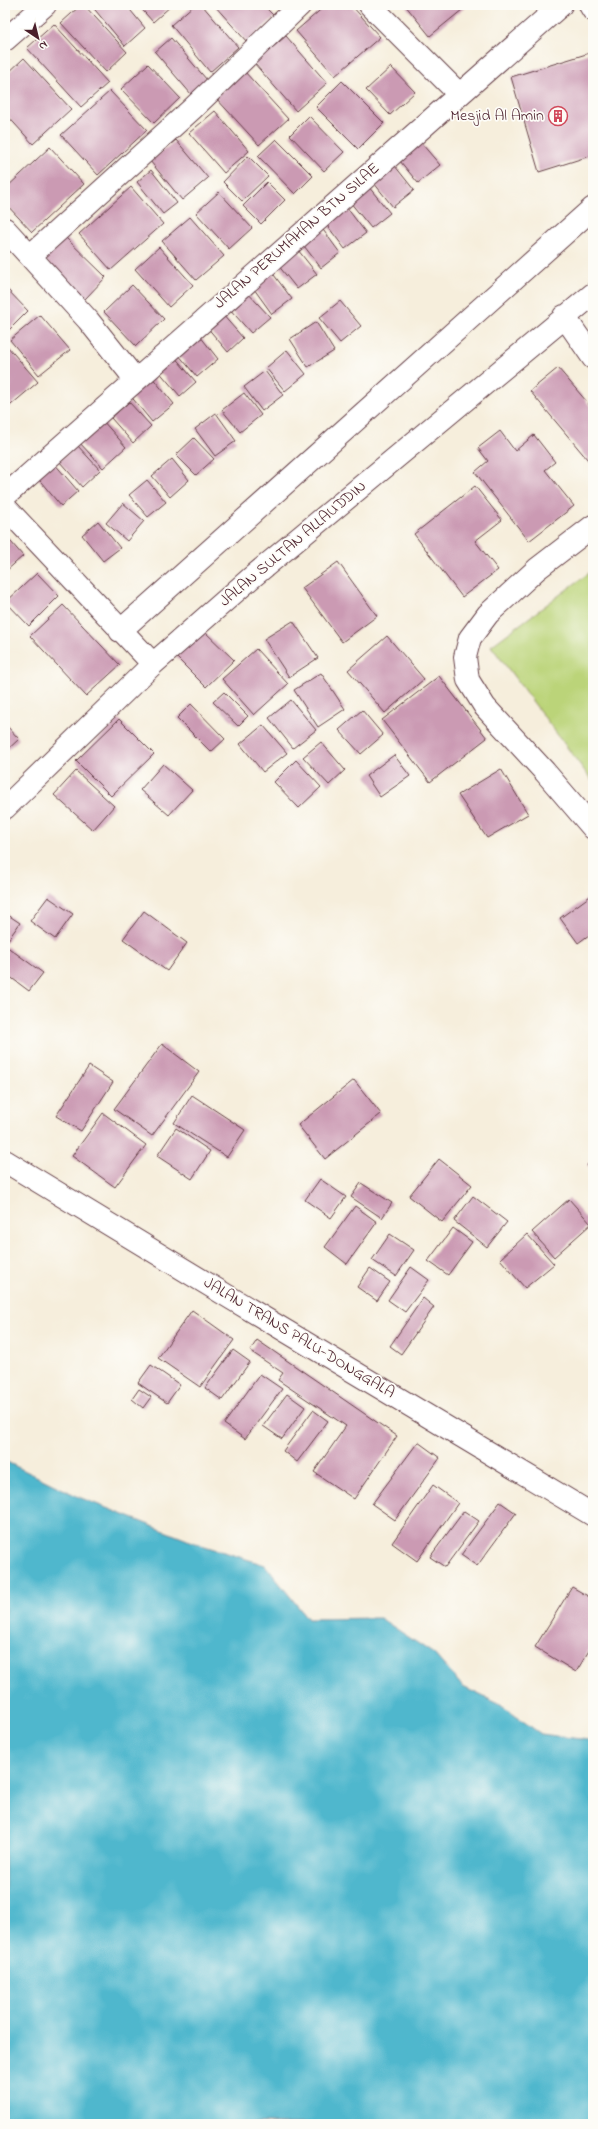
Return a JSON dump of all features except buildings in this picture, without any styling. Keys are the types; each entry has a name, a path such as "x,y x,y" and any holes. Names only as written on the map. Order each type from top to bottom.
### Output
{"main road":[{"path":"5,40 45,5"},
{"path":"30,256 192,109 300,5"},
{"path":"370,5 459,94"},
{"name":"JALAN PERUMAHAN BTN SILAE","path":"5,496 135,379 561,5"},
{"path":"590,5 593,10"},
{"path":"120,631 593,208"},
{"path":"5,229 88,320 135,379"},
{"name":"JALAN SULTAN ALLAUDDIN","path":"5,808 153,664 251,578 564,316 593,294"},
{"path":"564,316 593,358"},
{"path":"5,507 120,631 153,664"},
{"path":"593,526 537,570 488,614 470,638 465,658 468,680 485,707 545,772 593,828"},
{"name":"JALAN TRANS PALU-DONGGALA","path":"5,1161 593,1515"}],"green space":[{"path":"593,570 593,782 491,646"}],"water":[{"path":"5,1461 81,1498 195,1543 265,1565 308,1619 380,1618 434,1654 463,1687 499,1704 541,1734 588,1740 593,1743 593,2124 5,2124"}],"place":[{"name":"Mesjid Al Amin","path":"558,116"}]}
